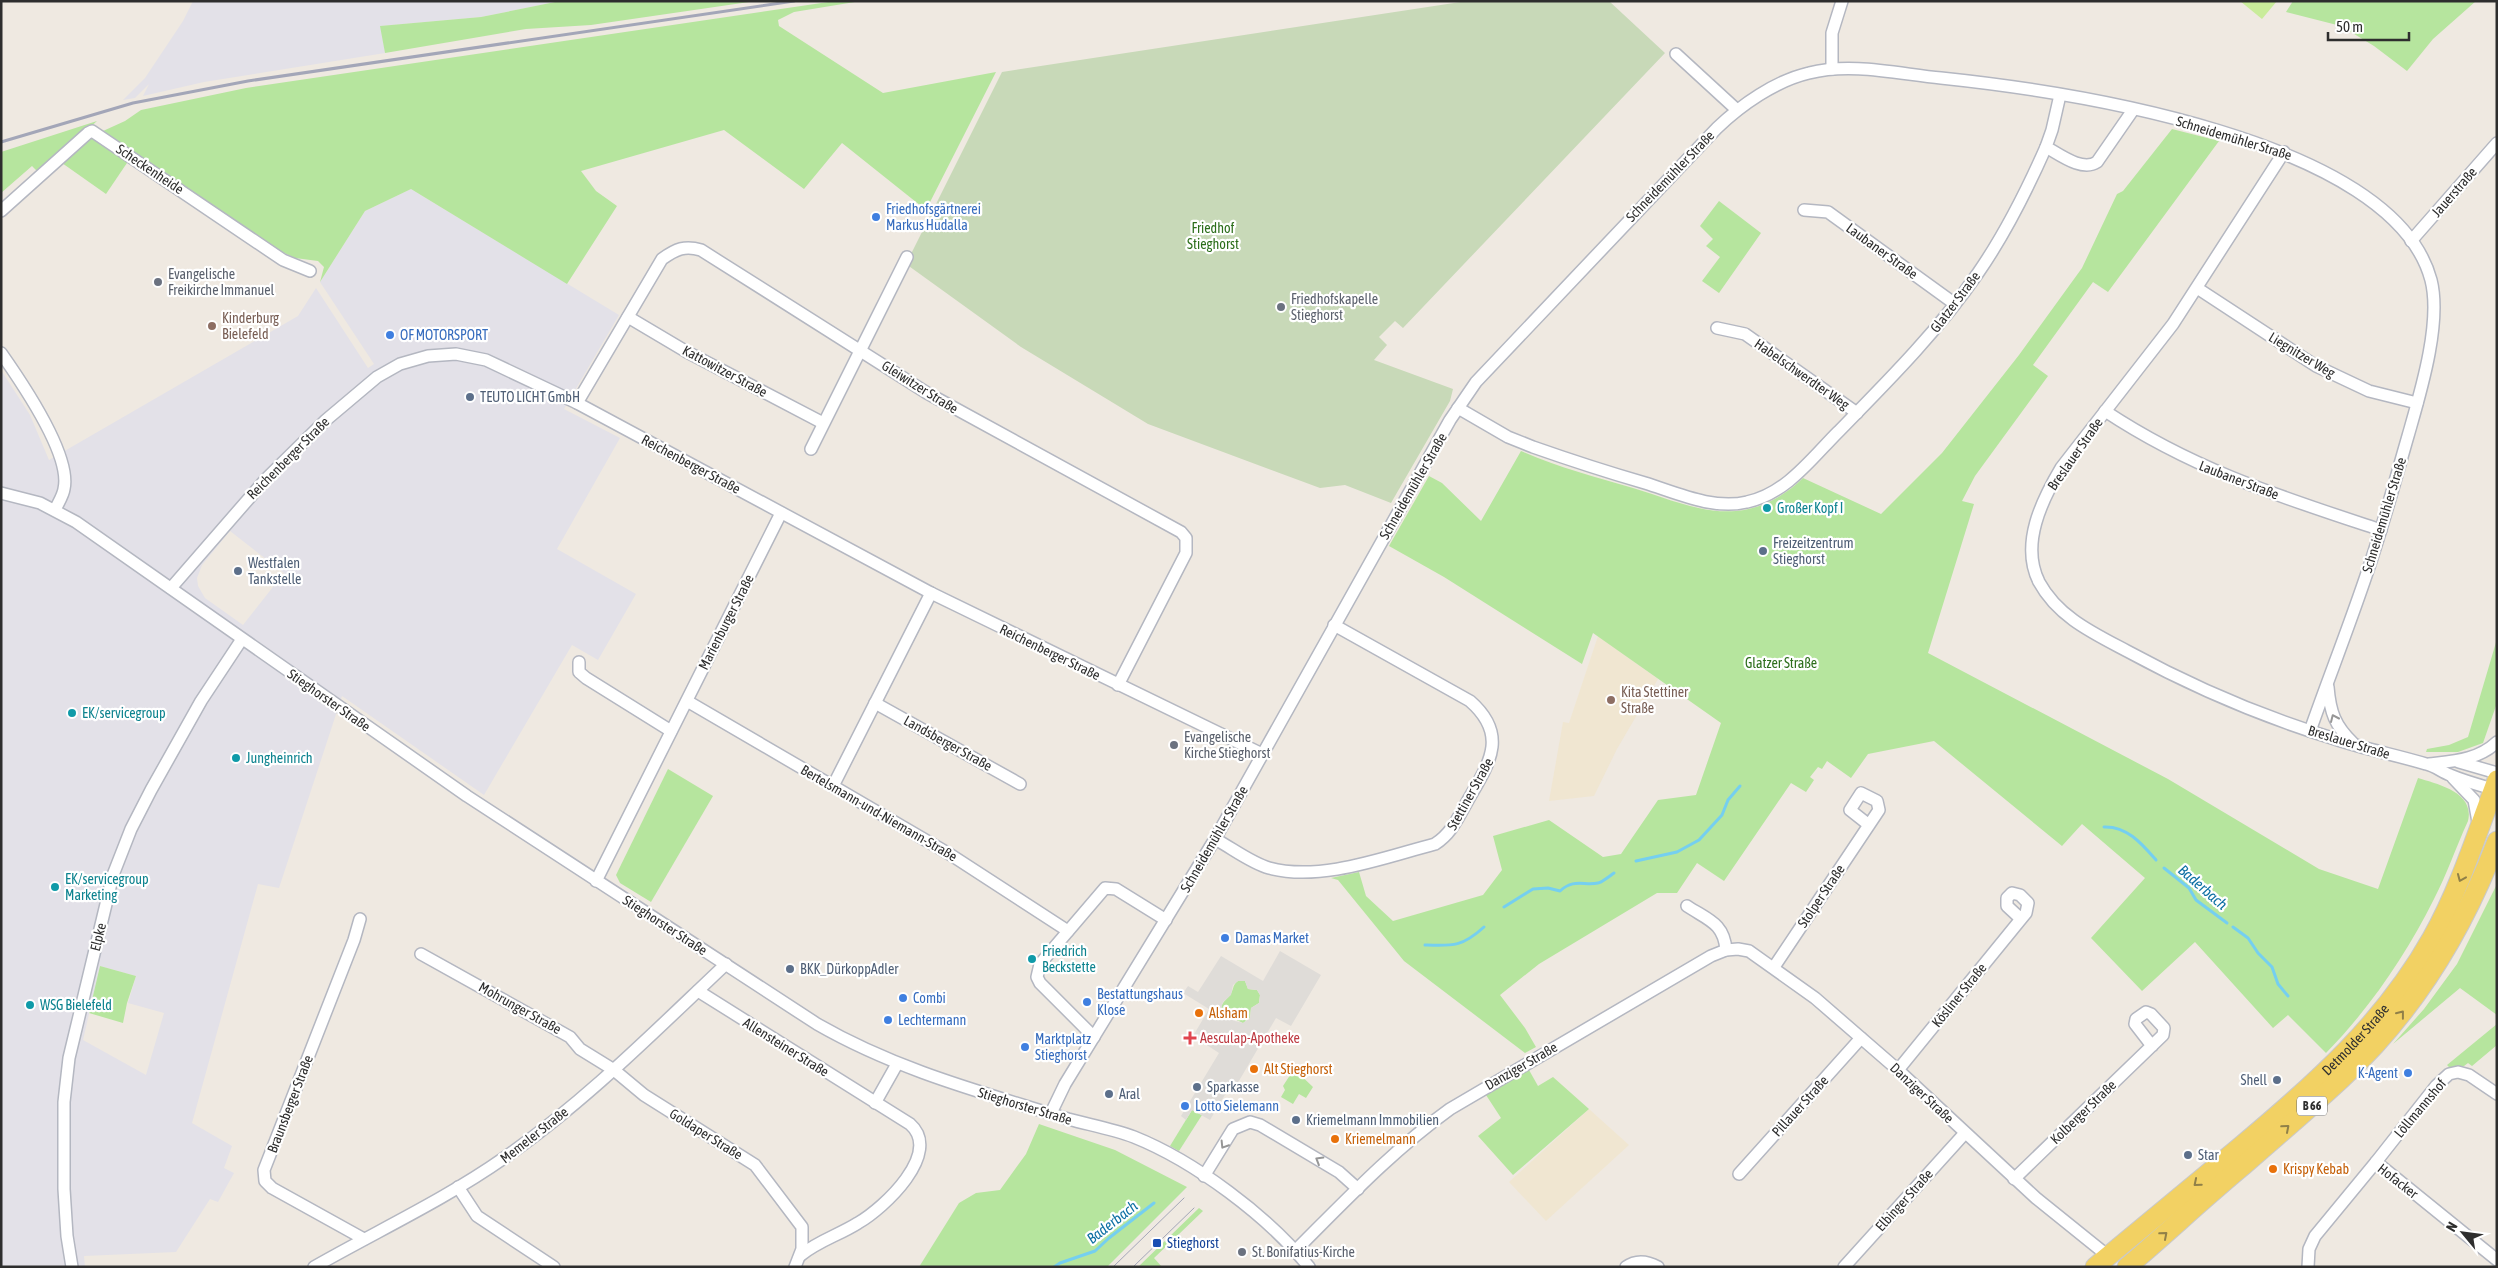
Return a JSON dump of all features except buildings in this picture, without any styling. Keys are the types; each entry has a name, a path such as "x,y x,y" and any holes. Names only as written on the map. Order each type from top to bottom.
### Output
{"main road":[{"name":"Detmolder Straße","path":"2108,1263 2297,1099 2364,1035 2389,1004 2433,937 2452,899 2496,781"},
{"name":"Detmolder Straße","path":"2127,1267 2313,1105 2380,1039 2414,997 2447,946 2476,893 2497,841"}],"street":[{"path":"1832,69 1832,33 1842,1"},
{"path":"1676,54 1737,110"},
{"name":"Schneidemühler Straße","path":"1051,1114 1064,1084 1215,839 1458,408 1494,360 1717,128 1737,110 1795,78 1832,69 1980,82 2060,95 2208,128 2284,152 2325,172 2358,192 2389,217 2411,241 2430,277 2434,300 2428,353 2417,403 2381,530 2310,731"},
{"name":"Glatzer Straße","path":"1458,408 1508,437 1533,447 1696,499 1733,504 1764,497 1785,484 1857,413 1922,344 1955,304 1994,248 2031,180 2052,130 2060,95"},
{"path":"2046,147 2082,165 2094,164 2133,110"},
{"name":"Scheckenheide","path":"1,211 88,132 92,131 283,260 310,271"},
{"name":"Jauerstraße","path":"2411,241 2497,143"},
{"name":"Breslauer Straße","path":"2284,152 2173,324 2061,468 2047,492 2037,518 2032,539 2033,560 2038,580 2065,614 2083,627 2155,666 2218,696 2310,731 2356,746 2429,764 2449,775 2474,800 2479,818 2478,833"},
{"name":"Laubaner Straße","path":"1804,210 1828,212 1955,304"},
{"name":"Gleiwitzer Straße","path":"577,403 662,259 674,250 688,246 701,250 927,393 1172,526 1186,538 1186,553 1118,685"},
{"path":"810,448 906,257"},
{"name":"Liegnitzer Weg","path":"2197,288 2314,364 2370,391 2417,403"},
{"name":"Kattowitzer Straße","path":"628,318 687,352 823,423"},
{"name":"Habelschwerdter Weg","path":"1717,328 1745,334 1857,413"},
{"path":"1,353 38,409 59,458 65,487 55,510"},
{"name":"Reichenberger Straße","path":"171,588 264,480 326,420 377,376 400,364 428,356 456,354 486,360 577,403 931,593 1262,754"},
{"name":"Laubaner Straße","path":"2105,411 2161,446 2212,471 2381,530"},
{"name":"Stieghorster Straße","path":"1,493 26,499 55,510 171,588 467,796 817,1024 897,1064 1051,1114 1128,1135 1162,1151 1204,1176 1248,1207 1309,1267"},
{"name":"Marienburger Straße","path":"596,881 781,513"},
{"path":"833,786 931,593"},
{"name":"Stettiner Straße","path":"1215,839 1261,865 1275,869 1326,871 1365,863 1435,844 1442,840 1451,830 1483,775 1490,760 1493,743 1486,718 1478,708 1470,701 1334,626"},
{"name":"Elpke","path":"72,1267 67,1236 64,1189 64,1102 69,1058 113,875 131,829 150,790 201,701 242,639"},
{"path":"579,662 579,672 586,678 672,731"},
{"path":"2327,683 2330,710 2334,721 2340,731 2356,746"},
{"name":"Bertelsmann-und-Niemann-Straße","path":"686,701 951,854 1068,931"},
{"name":"Landsberger Straße","path":"875,703 1020,784"},
{"name":"Breslauer Straße","path":"2429,764 2475,757 2489,750 2497,742"},
{"name":"Breslauer Straße","path":"2455,761 2496,781"},
{"name":"Breslauer Straße","path":"2449,775 2496,781"},
{"name":"Stolper Straße","path":"1774,968 1869,825"},
{"path":"1094,1037 1043,986 1038,976 1040,964 1105,888 1116,889 1166,920"},
{"path":"1687,906 1722,930 1725,937 1726,950"},
{"name":"Braunsberger Straße","path":"360,919 350,950 264,1170 265,1182 272,1188 364,1239"},
{"name":"Kösliner Straße","path":"1898,1070 2022,919"},
{"name":"Danziger Straße","path":"1294,1251 1416,1134 1450,1108 1710,956 1726,950 1749,951 1815,998 1898,1070 2108,1263"},
{"name":"Mohrunger Straße","path":"421,954 570,1037 580,1049 614,1070"},
{"name":"Memeler Straße","path":"314,1267 458,1187 535,1136 614,1070 726,964"},
{"name":"Allensteiner Straße","path":"698,991 913,1128 920,1138 920,1152 904,1181 882,1204 859,1223 817,1243 801,1255"},
{"name":"Pillauer Straße","path":"1739,1174 1861,1038"},
{"name":"Kolberger Straße","path":"2014,1178 2152,1046"},
{"path":"875,1103 897,1064"},
{"name":"Goldaper Straße","path":"614,1070 644,1095 750,1162 789,1208 802,1227"},
{"name":"Löllmannshof","path":"2376,1162 2436,1086 2449,1074 2462,1072 2497,1094"},
{"path":"1204,1176 1233,1129 1250,1122 1260,1125 1339,1172 1358,1189"},
{"name":"Elbinger Straße","path":"1844,1267 1965,1133"},
{"name":"Hofacker","path":"2308,1267 2309,1249 2315,1236 2376,1162 2497,1260"},
{"path":"458,1187 477,1216 554,1267"},
{"path":"802,1227 818,1237 830,1237"},
{"name":"Allensteiner Straße","path":"795,1267 801,1255 802,1227"},
{"path":"1626,1267 1640,1261 1649,1262 1658,1267"}],"shaded area":[{"path":"193,1 560,1 481,17 381,26 385,53 204,82 143,96 149,84 135,98 123,100 145,78 183,21"},
{"path":"411,189 619,315 564,409 620,438 557,549 636,594 598,660 572,645 484,795 342,696 279,888 258,884 192,1123 232,1146 224,1168 234,1173 218,1202 210,1199 176,1252 84,1256 85,1267 1,1267 1,370 30,415 49,460 298,316 316,288 368,368 374,364 320,282 365,211","holes":["230,531 284,573 243,625 205,598 198,586 197,578 202,565","100,966 136,976 128,1003 164,1013 146,1075 83,1040"]},
{"name":"Kita Stettiner Straße","path":"1598,636 1658,679 1617,749 1594,796 1549,801 1563,722 1569,723"},
{"path":"1280,951 1321,975 1291,1026 1276,1018 1233,1091 1229,1088 1210,1120 1192,1110 1186,1120 1181,1116 1219,1053 1193,1036 1209,1009 1183,993 1188,986 1198,992 1221,956 1263,981","holes":["1238,981 1245,981 1248,989 1257,990 1260,995 1259,1003 1251,1008 1250,1018 1243,1023 1235,1021 1232,1014 1224,1014 1221,1009 1223,1002 1231,995 1233,985"]},
{"path":"1589,1109 1629,1145 1546,1221 1509,1182"}],"green space":[{"path":"560,1 756,1 591,25 526,29 385,53 380,26 481,17"},
{"path":"835,1 861,1 794,12 778,20 779,26 883,93 996,72 926,210 842,143 804,189 724,130 581,171 596,191 617,206 567,284 411,189 365,211 320,282 324,267 318,261 295,258 280,251 103,131 125,121 141,110 246,88"},
{"name":"Friedhof Stieghorst","path":"1467,1 1609,1 1665,53 1403,328 1395,321 1379,337 1387,345 1374,360 1453,389 1450,401 1391,503 1345,485 1320,488 1148,424 1021,347 906,264 1002,72"},
{"path":"2240,1 2277,1 2262,19"},
{"path":"2293,1 2476,1 2433,39 2407,71 2374,46 2341,26 2286,12"},
{"path":"97,121 39,173 32,166 1,193 1,152"},
{"path":"2172,129 2219,141 2108,292 2093,282 2033,365 2048,376 1975,476 1962,501 1974,504 1928,653 2168,779 2319,869 2378,889 2418,778 2444,787 2460,796 2466,803 2469,811 2468,821 2439,890 2412,940 2386,980 2342,1036 2326,1053 2288,1015 2273,1028 2195,942 2142,991 2091,938 2145,878 2082,824 2062,846 1934,741 1868,754 1851,778 1827,761 1822,769 1818,767 1810,777 1814,780 1806,792 1791,783 1724,881 1697,863 1677,893 1657,893 1539,964 1500,995 1525,1028 1536,1047 1525,1053 1404,961 1338,880 1331,878 1359,872 1366,896 1393,921 1483,895 1502,870 1493,836 1549,820 1603,857 1621,854 1658,800 1696,795 1721,723 1593,633 1582,664 1444,577 1389,546 1429,476 1442,483 1481,521 1521,451 1548,462 1697,508 1723,511 1745,510 1772,500 1789,490 1803,478 1881,514 1942,453 2019,355 2082,268 2117,194 2123,191"},
{"path":"94,136 129,160 106,194 62,163"},
{"path":"1719,201 1761,233 1719,293 1702,281 1720,257 1706,246 1713,239 1700,226"},
{"path":"2497,639 2497,703 2483,743 2458,752 2426,752 2427,749 2449,745 2468,737"},
{"path":"668,769 713,796 651,902 620,883 616,875"},
{"path":"2497,884 2497,1015 2460,988 2393,1044 2424,1009 2457,964"},
{"path":"100,966 136,976 123,1023 89,1013"},
{"path":"1238,981 1245,981 1248,989 1257,990 1260,995 1259,1003 1251,1008 1250,1018 1243,1023 1224,1014 1221,1009"},
{"path":"2497,1024 2497,1045 2472,1066 2468,1063 2464,1066 2450,1068 2447,1065"},
{"path":"1294,1069 1313,1087 1306,1098 1299,1094 1293,1104 1281,1097 1285,1090 1283,1086"},
{"path":"1529,1070 1538,1086 1553,1077 1589,1109 1513,1175 1478,1136 1501,1118 1486,1095"},
{"path":"1192,1110 1202,1115 1179,1151 1170,1146"},
{"path":"1039,1124 1115,1150 1187,1187 1107,1267 919,1267 959,1203 976,1193 1000,1190 1026,1154"},
{"path":"1199,1208 1203,1211 1154,1258 1162,1267 1138,1267"}],"waterway":[{"name":"Baderbach","path":"1636,861 1677,852 1699,840 1722,815 1728,800 1740,786"},
{"name":"Baderbach","path":"2104,827 2120,829 2127,833 2139,842 2156,860"},
{"name":"Baderbach","path":"2164,868 2189,888 2196,900 2227,923"},
{"name":"Baderbach","path":"1504,907 1533,889 1548,888 1560,891 1574,884 1599,883 1614,873"},
{"name":"Baderbach","path":"1425,945 1457,944 1476,934 1484,927"},
{"name":"Baderbach","path":"2233,927 2248,938 2258,953 2272,967 2278,984 2288,996"},
{"name":"Baderbach","path":"1054,1267 1060,1263 1095,1251 1154,1203"}],"tram line":[{"path":"1113,1267 1184,1198"},
{"path":"1133,1267 1194,1208"}],"railway":[{"path":"1,142 133,103 248,81 794,1"}],"place":[{"name":"Friedhofsgärtnerei Markus Hudalla","path":"876,217"},
{"name":"Evangelische Freikirche Immanuel","path":"158,282"},
{"name":"Friedhofskapelle Stieghorst","path":"1281,307"},
{"name":"Kinderburg Bielefeld","path":"212,326"},
{"name":"OF MOTORSPORT","path":"390,335"},
{"name":"TEUTO LICHT GmbH","path":"470,397"},
{"name":"Großer Kopf I","path":"1767,508"},
{"name":"Freizeitzentrum Stieghorst","path":"1763,551"},
{"name":"Westfalen Tankstelle","path":"238,571"},
{"name":"Kita Stettiner Straße","path":"1611,700"},
{"name":"EK/servicegroup","path":"72,713"},
{"name":"Evangelische Kirche Stieghorst","path":"1174,745"},
{"name":"Jungheinrich","path":"236,758"},
{"name":"EK/servicegroup Marketing","path":"55,887"},
{"name":"Damas Market","path":"1225,938"},
{"name":"Friedrich Beckstette","path":"1032,959"},
{"name":"BKK_DürkoppAdler","path":"790,969"},
{"name":"Combi","path":"903,998"},
{"name":"Bestattungshaus Klose","path":"1087,1002"},
{"name":"WSG Bielefeld","path":"30,1005"},
{"name":"Alsham","path":"1199,1013"},
{"name":"Lechtermann","path":"888,1020"},
{"name":"Aesculap-Apotheke","path":"1190,1038"},
{"name":"Marktplatz Stieghorst","path":"1025,1047"},
{"name":"Alt Stieghorst","path":"1254,1069"},
{"name":"K-Agent","path":"2408,1073"},
{"name":"Shell","path":"2277,1080"},
{"name":"Sparkasse","path":"1197,1087"},
{"name":"Aral","path":"1109,1094"},
{"name":"Lotto Sielemann","path":"1185,1106"},
{"name":"Kriemelmann Immobilien","path":"1296,1120"},
{"name":"Kriemelmann","path":"1335,1139"},
{"name":"Star","path":"2188,1155"},
{"name":"Krispy Kebab","path":"2273,1169"},
{"name":"Stieghorst","path":"1157,1243"},
{"name":"St. Bonifatius-Kirche","path":"1242,1252"}]}
